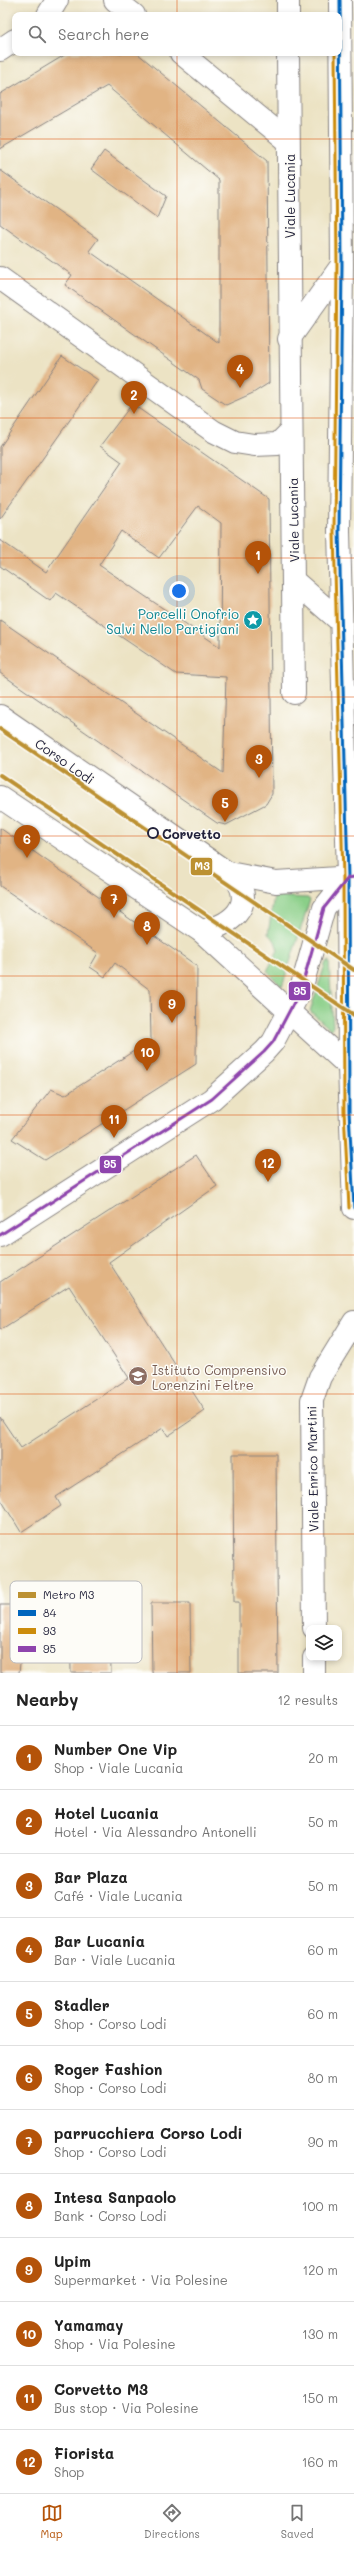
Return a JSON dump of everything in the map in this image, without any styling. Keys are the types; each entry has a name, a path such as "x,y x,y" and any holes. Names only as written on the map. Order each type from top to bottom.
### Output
{"main road":[{"path":"50,12 57,0"},
{"path":"115,0 130,12"},
{"path":"288,0 288,12"},
{"path":"340,0 340,12"},
{"path":"0,50 12,42"},
{"path":"185,56 288,141"},
{"name":"Viale Lucania","path":"288,56 289,339 294,580 294,693"},
{"path":"340,56 342,264 339,531 340,621 351,877 351,1069 354,1208"},
{"path":"289,339 342,264"},
{"path":"0,278 213,431 235,442 254,446 278,444 290,432"},
{"name":"Viale Lucania","path":"294,580 340,621"},
{"name":"Corso Lodi","path":"0,716 229,873"},
{"path":"0,797 200,931 351,1069"},
{"path":"229,873 276,882 351,877"},
{"path":"200,931 215,930 227,924 239,911 241,888 229,873"},
{"path":"0,1235 212,1099 273,1042 290,1013 300,990 324,908 351,877"},
{"name":"Viale Enrico Martini","path":"314,1625 312,1400 320,1376 354,1322"},
{"path":"314,1661 314,1673"}],"green space":[{"path":"274,896 308,898 310,900 282,987 267,971 278,950 275,941 268,934"},
{"path":"329,961 333,1026 331,1030 310,1011 326,962"}],"building":[{"path":"63,56 141,56 267,161 269,383 253,393 226,405 202,389 199,380 65,285 72,275 0,224 0,170 98,239 89,251 219,343 219,180 107,86 0,149 0,94"},
{"path":"104,151 166,196 157,218 91,169"},
{"path":"62,356 98,380 0,519 0,447"},
{"path":"132,404 269,499 272,794 266,804 226,825 217,823 0,673 0,620 223,773 226,677 176,674 56,593 50,601 0,566 0,540 46,572 122,462 100,446","holes":["198,506 221,523 220,647 99,565 121,531 159,558"]},
{"path":"0,828 197,966 196,1064 45,1160 12,1139 51,1089 65,1095 151,1040 150,990 115,963 105,977 90,967 98,953 0,886"},
{"path":"196,1155 217,1186 109,1262 205,1411 168,1436 163,1428 56,1497 61,1506 21,1532 0,1498 0,1417 21,1448 129,1378 69,1286 0,1330 0,1282"},
{"path":"233,1454 276,1454 278,1673 239,1673 239,1602 234,1602"},
{"path":"151,1603 190,1603 191,1673 152,1673"},
{"path":"0,1605 10,1605 10,1663 20,1663 19,1673 0,1673"},
{"path":"71,1663 111,1663 111,1673 71,1673"}],"metro line":[{"name":"M3","path":"0,729 354,970"},
{"name":"M3","path":"0,775 354,1015"}],"transit line":[{"name":"84","path":"340,0 340,12"},
{"name":"93","path":"335,56 337,265 334,531 343,878 344,1111 349,1208"},
{"name":"84","path":"340,56 342,265 339,531 348,878 349,1111 354,1208"},
{"name":"95","path":"0,1235 212,1099 264,1052 273,1042 301,989 324,908 348,878 354,877"}],"place":[{"name":"Bar Lucania","path":"240,388"},
{"name":"Hotel Lucania","path":"134,414"},
{"name":"Number One Vip","path":"258,574"},
{"name":"Porcelli Onofrio Salvi Nello Partigiani","path":"253,620"},
{"name":"Bar Plaza","path":"259,778"},
{"name":"Stadler","path":"225,822"},
{"name":"Corvetto","path":"153,833"},
{"name":"Roger Fashion","path":"27,858"},
{"name":"parrucchiera Corso Lodi","path":"114,918"},
{"name":"Intesa Sanpaolo","path":"147,945"},
{"name":"Upim","path":"172,1023"},
{"name":"Yamamay","path":"147,1071"},
{"name":"Corvetto M3","path":"114,1138"},
{"name":"Fiorista","path":"268,1182"},
{"name":"Istituto Comprensivo Lorenzini Feltre","path":"138,1376"}]}
